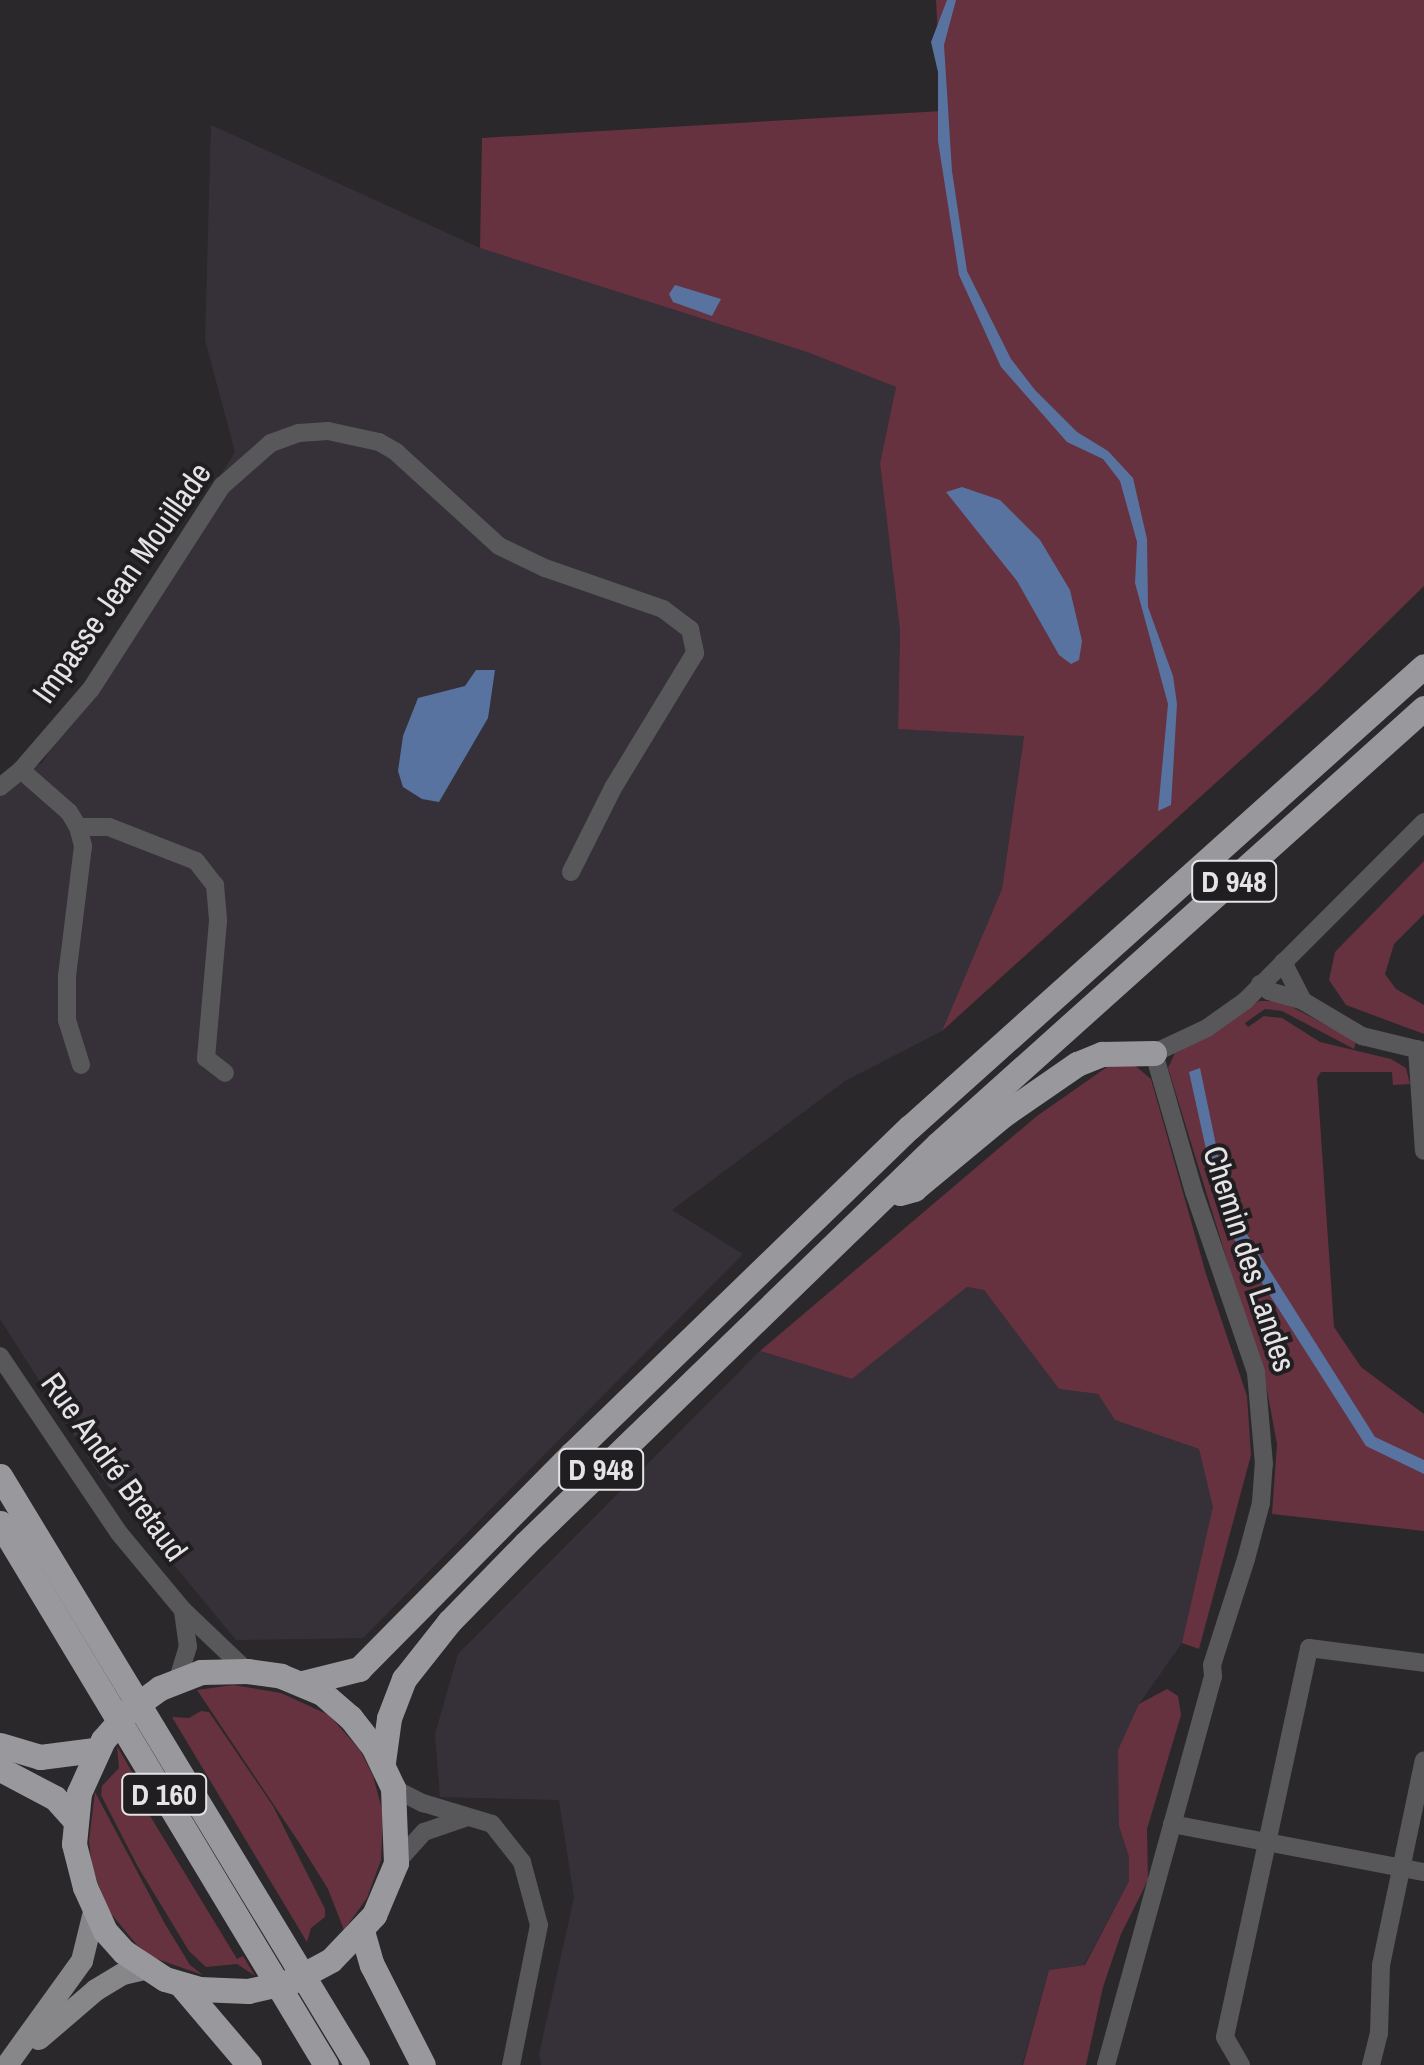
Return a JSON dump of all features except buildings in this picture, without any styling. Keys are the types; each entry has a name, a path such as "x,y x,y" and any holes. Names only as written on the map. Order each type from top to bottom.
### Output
{"highway":[{"name":"D 948","path":"303,1683 358,1669 572,1454 910,1127 1424,666"},
{"name":"D 948","path":"382,1762 396,1696 414,1664 450,1622 880,1198 1424,708"},
{"path":"880,1198 914,1189 1003,1115 1077,1064 1102,1054 1154,1053"},
{"name":"D 160","path":"0,1476 357,2065"},
{"name":"D 160","path":"0,1522 326,2065"},
{"path":"247,1671 303,1683 350,1717 382,1762 393,1788 396,1863 386,1893 362,1932 331,1960 292,1981 248,1991 181,1985 145,1969 114,1942 94,1912 78,1867 74,1819 99,1745 127,1712 169,1683 201,1672 247,1671"},
{"path":"0,1745 40,1757 99,1745"},
{"name":"D 160","path":"0,1769 54,1798 74,1819"},
{"path":"362,1932 372,1965 423,2065"},
{"path":"181,1985 248,2065"}],"main road":[{"path":"9,2065 82,1961 94,1912"},
{"path":"9,2065 96,1990 123,1974 145,1969"}],"street":[{"name":"Impasse Jean Mouillade","path":"0,787 20,770 91,689 222,486 271,444 299,433 328,431 379,442 396,452 499,546 545,568 663,609 690,629 695,653 613,788 571,872"},
{"path":"20,770 69,812 83,846 67,1005 81,1065"},
{"path":"1154,1053 1230,1013 1424,822"},
{"path":"78,827 110,826 196,861 215,885 218,921 206,1058 225,1074"},
{"path":"1283,962 1303,1001"},
{"path":"1260,984 1269,992 1303,1001 1362,1036 1420,1050 1424,1152"},
{"name":"Chemin des Landes","path":"1106,2065 1260,1503 1264,1430 1256,1372 1154,1053"},
{"name":"Rue André Bretaud","path":"0,1356 84,1486 183,1610 247,1671"},
{"name":"Rue André Bretaud","path":"169,1683 188,1647 183,1610"},
{"path":"1237,2063 1225,2036 1309,1648 1424,1663"},
{"path":"1371,2065 1379,2034 1381,1965 1424,1760"},
{"path":"393,1788 423,1804 492,1824 504,1834 522,1862 537,1905 538,1946 520,2010 512,2065"},
{"path":"396,1863 424,1832 470,1816"},
{"path":"1172,1824 1424,1872"}],"shaded area":[{"path":"936,0 1424,0 1424,586 1316,692 942,1031 1002,889 1024,736 898,729 900,631 880,463 896,387 807,352 480,248 482,138 942,111"},
{"path":"211,125 480,248 807,352 896,387 880,463 900,631 898,729 1024,735 1002,889 942,1031 845,1081 672,1210 743,1254 363,1638 236,1640 98,1473 0,1319 0,782 42,763 235,452 205,340"},
{"path":"1424,861 1424,914 1394,944 1385,974 1396,989 1424,1005 1424,1034 1346,1005 1329,980 1335,952"},
{"path":"1259,1001 1281,1001 1356,1041 1354,1049 1282,1011 1265,1009 1245,1023 1248,1027 1264,1016 1282,1018 1320,1042 1391,1059 1406,1068 1410,1084 1393,1085 1392,1072 1321,1072 1317,1078 1334,1327 1361,1367 1424,1414 1424,1531 1272,1514 1277,1444 1267,1390 1168,1068 1175,1053"},
{"path":"1133,1064 1151,1079 1206,1274 1247,1396 1251,1455 1199,1649 1182,1643 1213,1507 1199,1449 1115,1420 1098,1394 1059,1389 984,1290 967,1287 852,1379 760,1351 1037,1116 1107,1067"},
{"path":"967,1287 984,1290 1059,1389 1098,1394 1115,1420 1199,1449 1214,1507 1182,1643 1139,1704 1119,1826 1129,1857 1129,1881 1084,1965 1049,1970 1022,2065 541,2065 539,2054 574,1898 559,1800 440,1797 435,1734 458,1654 760,1351 852,1379"},
{"path":"233,1685 281,1693 329,1715 360,1750 373,1776 383,1813 381,1860 367,1898 344,1930 328,1889 197,1690"},
{"path":"1167,1689 1178,1696 1181,1715 1147,1829 1148,1880 1121,1934 1103,1987 1086,2065 1023,2065 1049,1970 1085,1965 1129,1881 1129,1857 1119,1826 1118,1750 1139,1704"},
{"path":"201,1711 209,1712 273,1806 325,1909 325,1917 311,1928 307,1942 172,1717 189,1718"},
{"path":"117,1746 132,1772 127,1778 237,1959 243,1956 255,1976 237,1964 206,1967 189,1951 138,1867 101,1795 102,1786 119,1768"},
{"path":"95,1792 165,1924 190,1965 203,1975 154,1958 137,1945 108,1910 92,1867 89,1841"}],"water":[{"path":"947,0 956,0 944,45 952,171 967,271 1011,359 1035,390 1077,432 1108,451 1133,478 1147,539 1148,607 1173,676 1177,704 1171,805 1158,811 1168,704 1135,583 1137,542 1120,481 1103,459 1067,442 1001,367 959,275 938,141 938,72 931,42"},
{"path":"675,285 721,299 712,316 673,302 669,294"},
{"path":"962,487 1000,500 1040,540 1070,590 1082,641 1079,660 1071,664 1059,655 1017,581 946,492"},
{"path":"476,670 495,670 488,718 439,802 422,799 403,787 398,771 403,736 418,698 465,686"},
{"path":"1200,1068 1221,1169 1243,1228 1375,1437 1424,1460 1424,1474 1366,1446 1234,1239 1211,1172 1189,1072"}]}
